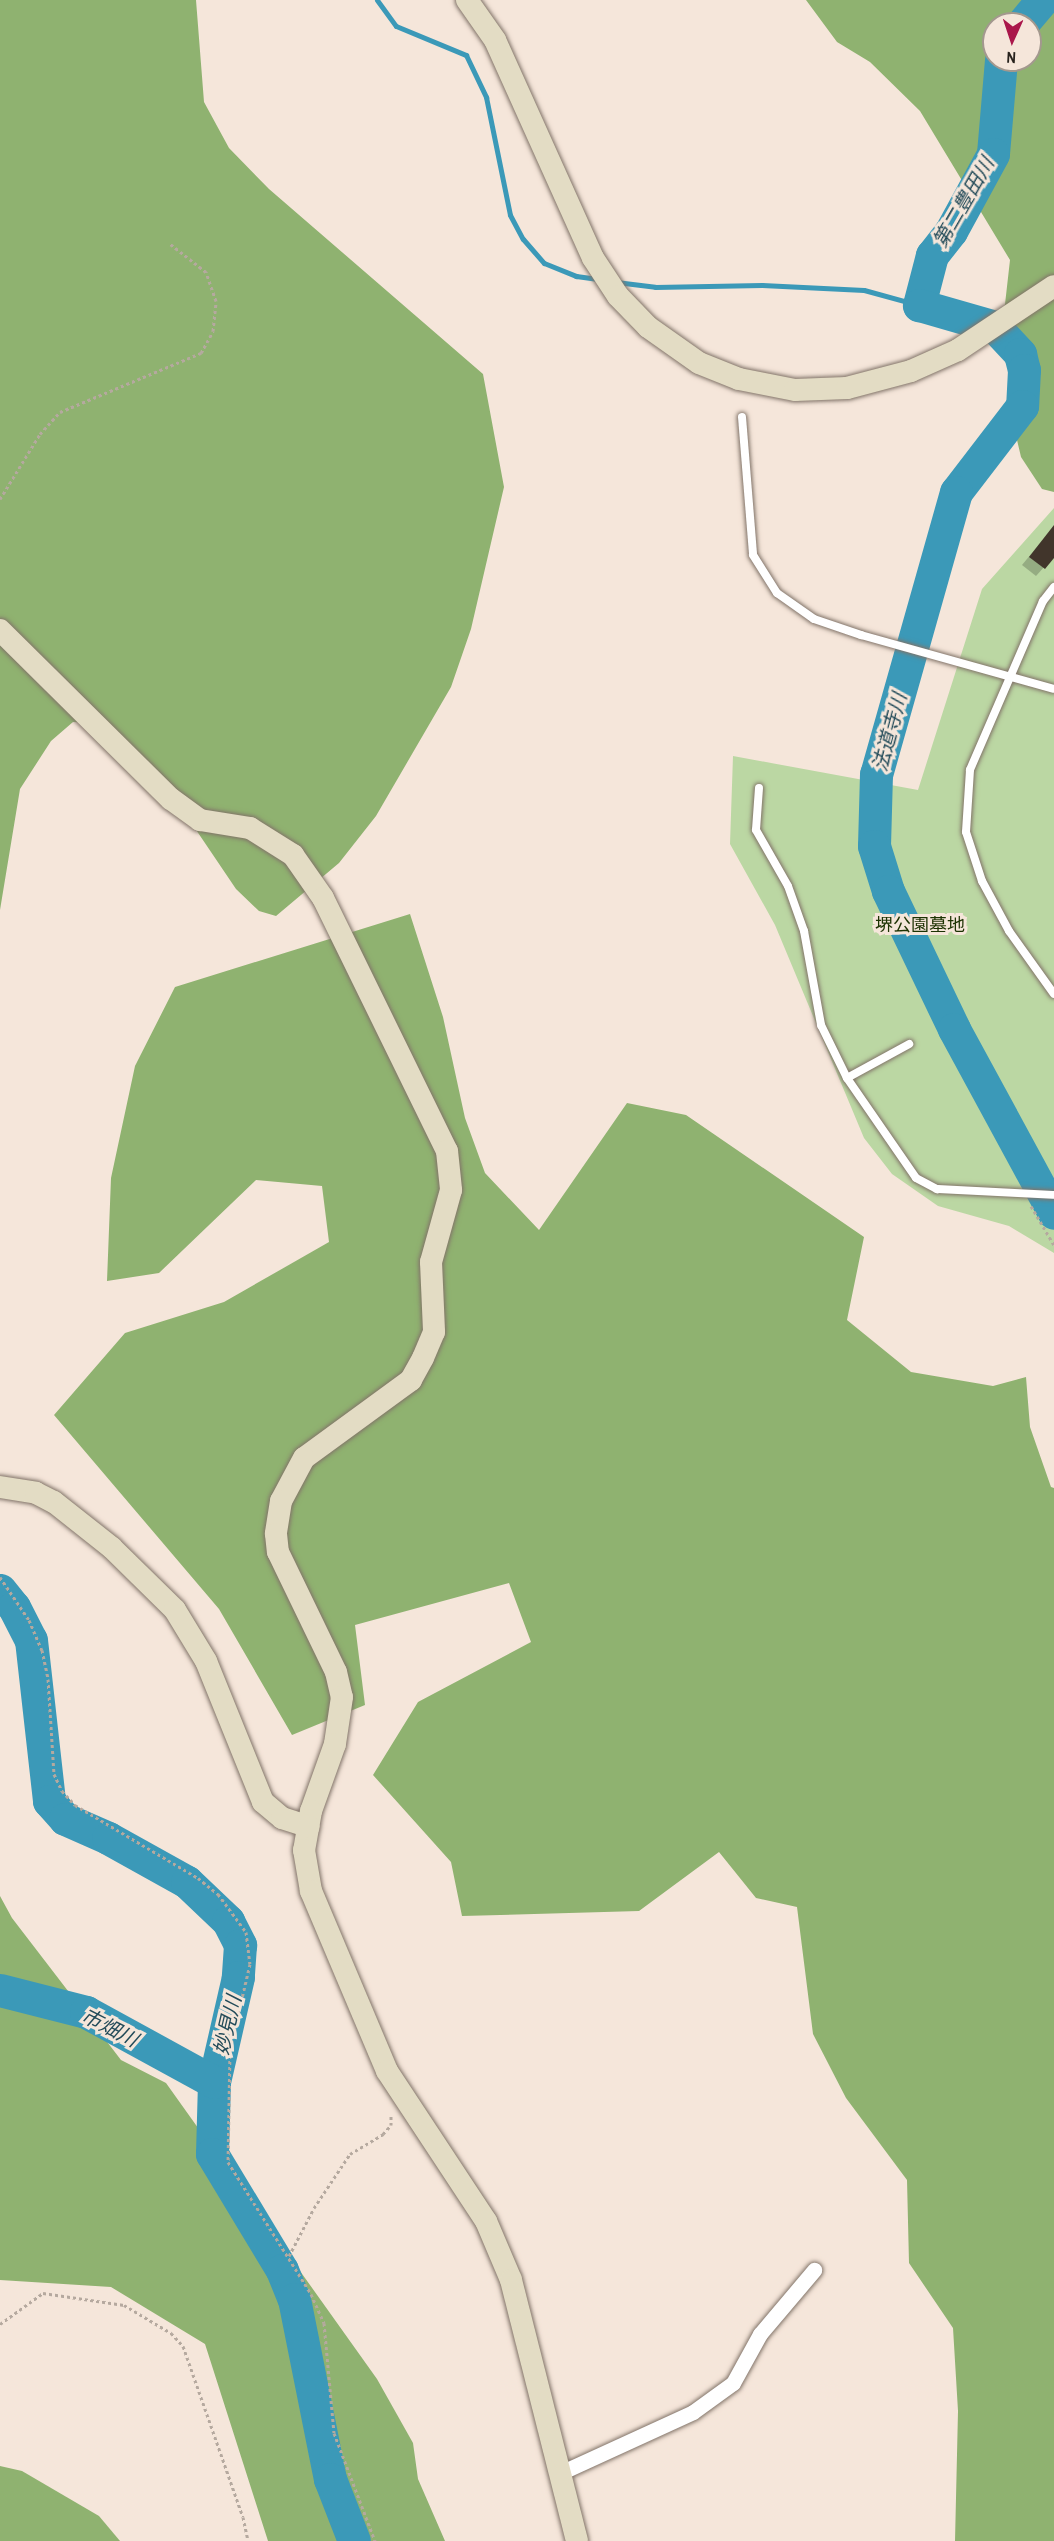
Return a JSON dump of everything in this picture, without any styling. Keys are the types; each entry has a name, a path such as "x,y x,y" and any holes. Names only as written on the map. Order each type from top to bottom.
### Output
{"street":[{"path":"467,0 495,40 593,258 618,296 648,327 699,363 739,379 795,390 847,388 911,371 958,350 1054,286"},
{"path":"0,630 171,799 200,820 249,828 293,855 323,898 447,1151 451,1190 431,1262 434,1332 423,1358 411,1380 304,1458 281,1501 276,1534 278,1552 336,1672 342,1697 335,1744 304,1850 311,1891 387,2071 486,2222 511,2280 578,2541"},
{"path":"0,1487 36,1493 54,1502 112,1548 175,1610 206,1661 262,1802 282,1818 309,1827"},
{"path":"560,2473 693,2412 733,2383 760,2334 814,2270"}],"lane":[{"path":"742,417 753,555 777,593 814,619 861,635 1054,689"},
{"path":"1054,586 1043,601 969,770 966,832 982,881 1009,931 1054,994"},
{"path":"759,788 756,830 794,904 804,931 821,1025 848,1078 916,1178 937,1189 1026,1196 1054,1195"},
{"path":"848,1078 909,1044"}],"path":[{"path":"0,499 40,434 60,412 201,353 213,331 216,301 206,272 169,243"},
{"path":"1026,1196 1054,1245"},
{"path":"0,1577 29,1620 42,1650 48,1679 54,1774 62,1791 75,1806 198,1878 218,1894 246,1932 250,1964 230,2049 228,2162 288,2257 324,2323 334,2433 375,2541"},
{"path":"288,2257 314,2208 350,2154 383,2134 391,2124 391,2112"},
{"path":"0,2324 43,2293 124,2305 171,2334 183,2346 243,2517 248,2541"}],"green space":[{"path":"0,0 196,0 204,102 229,148 269,189 483,374 504,487 471,629 451,687 376,816 339,863 276,916 259,911 236,889 184,812 94,723 73,722 51,741 20,789 0,910"},
{"path":"806,0 1054,0 1054,492 1042,489 1021,457 1013,423 1013,367 1004,313 1010,260 920,111 870,62 837,42"},
{"name":"堺公園墓地","path":"1054,508 1054,1253 1009,1226 938,1206 892,1174 864,1138 775,925 730,844 733,756 918,790 982,589"},
{"path":"410,914 443,1017 465,1118 485,1173 539,1230 627,1103 686,1115 864,1237 847,1320 911,1372 993,1386 1026,1377 1030,1427 1051,1487 1054,1488 1054,2541 955,2541 958,2411 953,2328 909,2263 907,2180 846,2098 813,2034 797,1907 756,1898 719,1852 639,1911 462,1916 451,1862 373,1775 418,1702 531,1642 509,1583 355,1625 365,1705 292,1735 219,1609 54,1415 125,1333 224,1302 329,1242 322,1186 256,1180 159,1273 107,1281 111,1178 135,1066 175,987"},
{"path":"0,1896 12,1918 121,2060 166,2083 377,2379 413,2443 418,2479 445,2541 268,2541 205,2344 111,2287 0,2280"},
{"path":"0,2466 22,2471 99,2516 120,2541 0,2541"}],"building":[{"path":"1054,525 1054,558 1045,569 1029,557"}],"waterway":[{"path":"377,0 396,26 466,55 486,97 510,215 523,239 544,263 576,276 598,279"},
{"name":"第二豊田川","path":"1032,12 1042,0"},
{"name":"法道寺川","path":"1000,72 993,154 951,231 932,255 919,305 995,327 1020,354 1024,370 1022,406 956,492 876,774 874,846 888,891 954,1029 1054,1213"},
{"path":"616,282 655,287 762,285 864,290 919,305"},
{"name":"妙見川","path":"0,1590 14,1607 31,1640 49,1801 65,1819 108,1838 187,1882 228,1921 240,1945 238,1977 214,2082 212,2154 282,2270 294,2299 330,2479 354,2541"},
{"name":"市畑川","path":"0,1990 86,2012 214,2082"}]}
